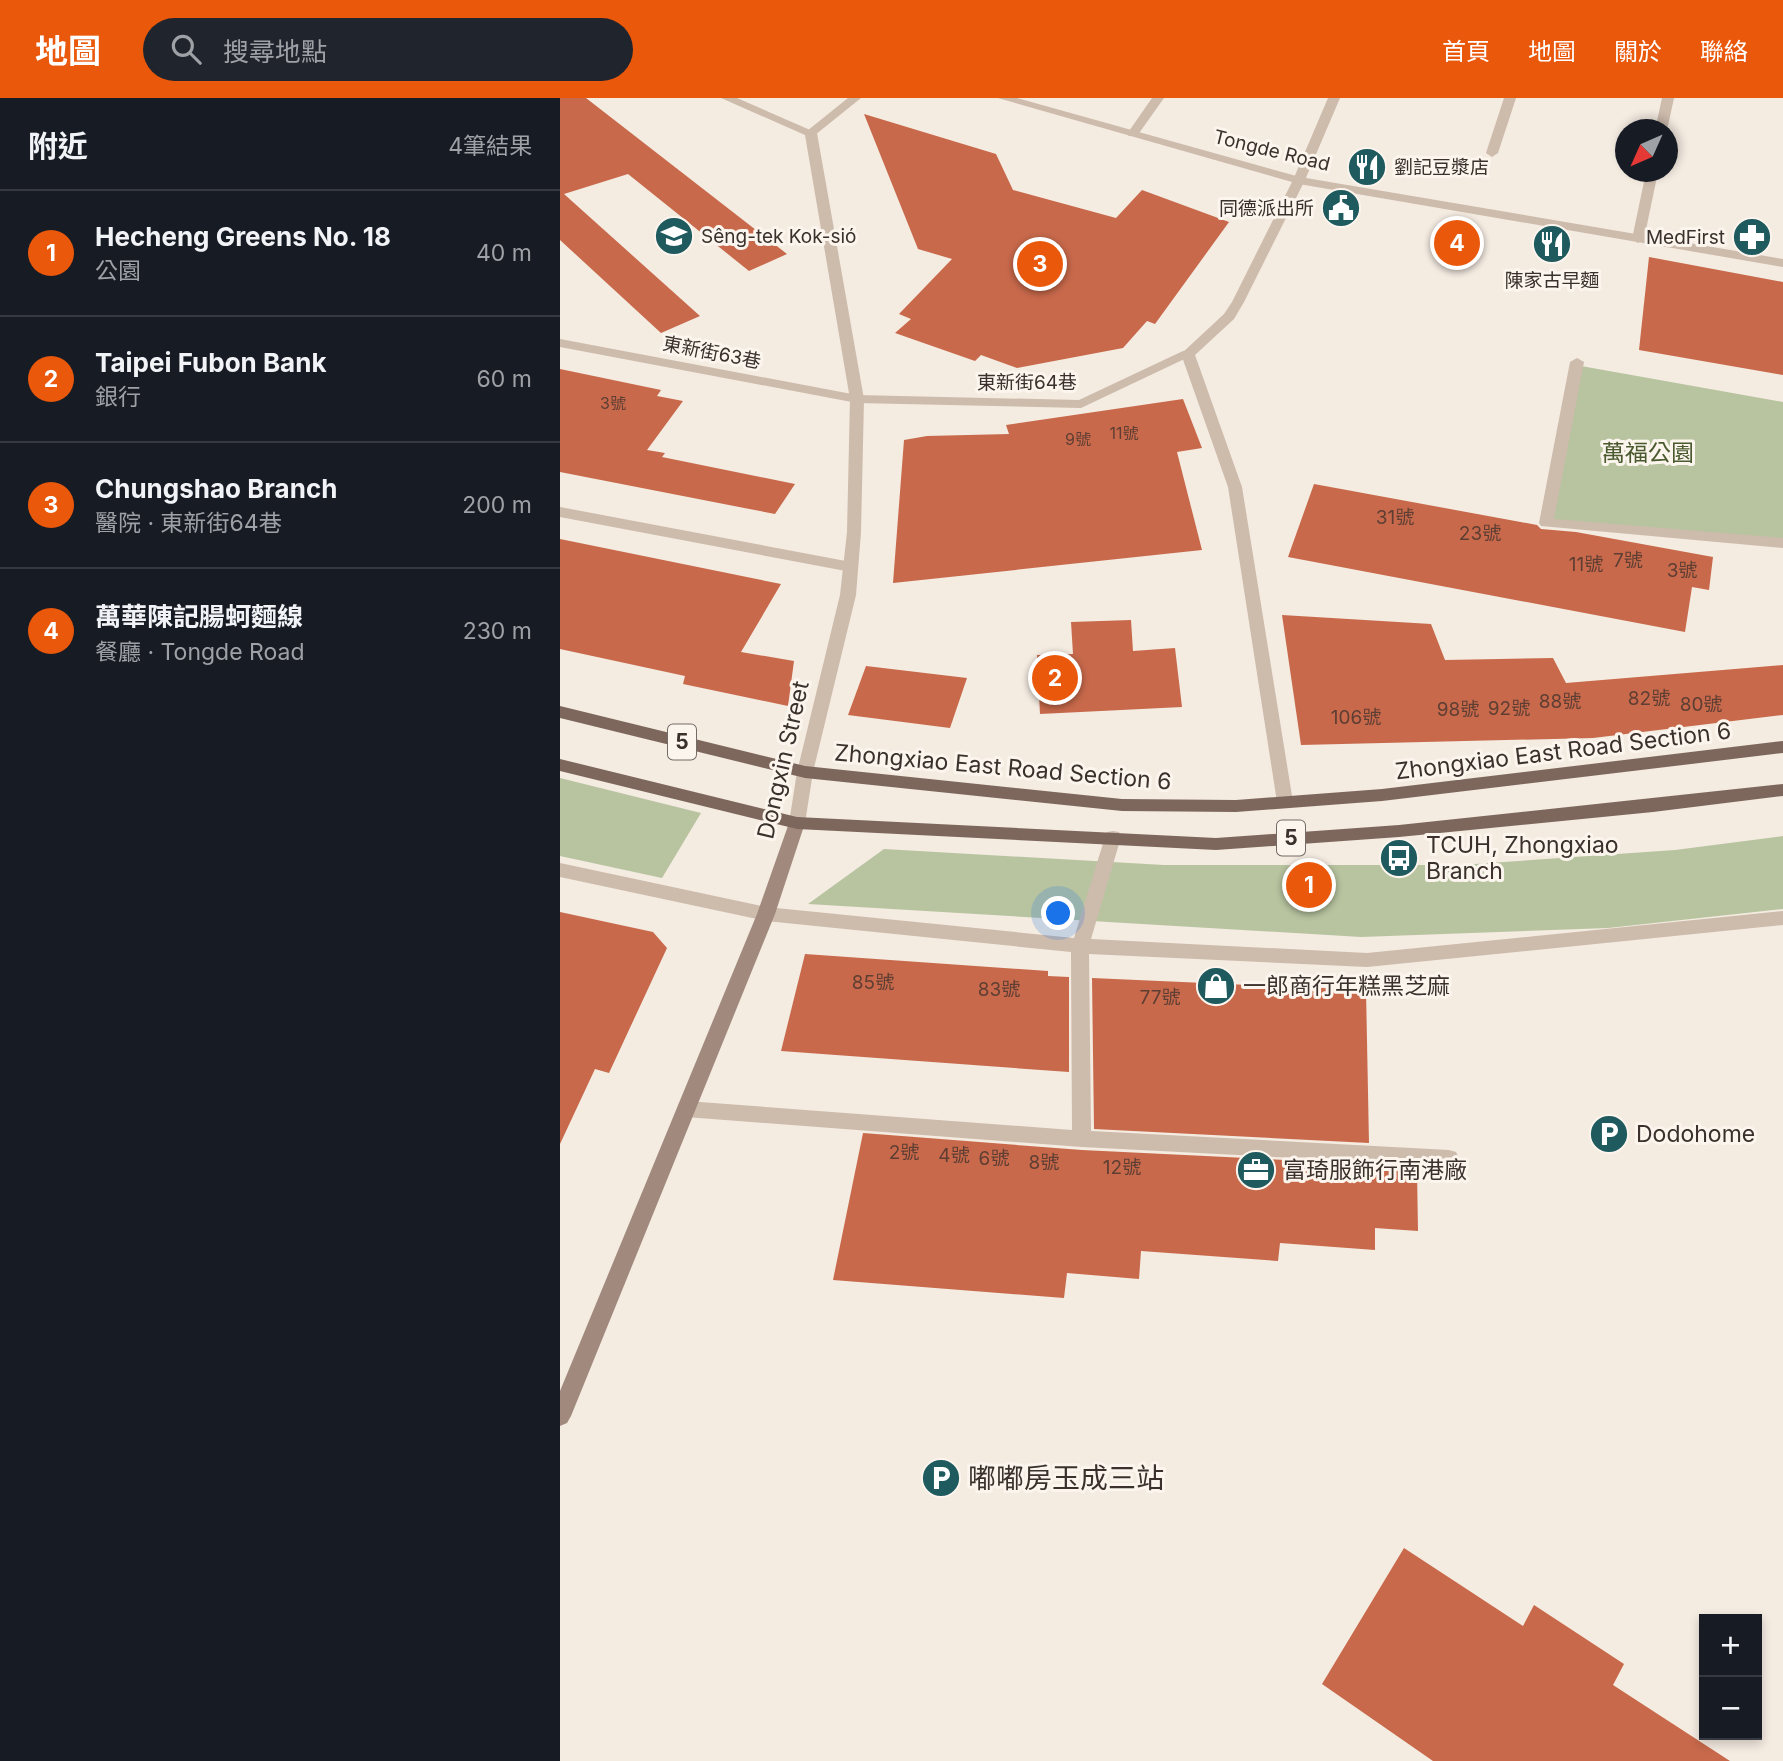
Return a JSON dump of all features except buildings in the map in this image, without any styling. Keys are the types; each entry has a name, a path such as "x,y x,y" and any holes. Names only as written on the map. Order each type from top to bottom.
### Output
{"main road":[{"name":"Zhongxiao East Road Section 6","path":"560,712 805,772 1122,805 1236,806 1382,795 1783,747"},
{"name":"5","path":"560,765 797,823 1216,844 1346,835 1653,806 1783,790"},
{"name":"Dongxin Street","path":"560,1416 766,914 797,823"}],"street":[{"path":"727,98 811,134 855,98"},
{"name":"Tongde Road","path":"1004,98 1299,180 1783,263"},
{"path":"1133,134 1158,98"},
{"name":"東新街64巷","path":"856,399 1081,404 1188,354 1229,316 1299,180 1334,98"},
{"path":"1492,153 1510,98"},
{"path":"1663,119 1668,98"},
{"name":"Dongxin Street","path":"797,823 805,772 848,595 856,399 811,134"},
{"path":"1638,239 1650,182"},
{"name":"東新街63巷","path":"560,343 856,399"},
{"path":"1188,354 1235,487 1286,803"},
{"path":"1577,362 1546,523 1783,543"},
{"path":"560,512 850,567"},
{"path":"1082,1139 1080,946 1113,837"},
{"path":"560,870 766,914 1080,946 1367,960 1783,918"},
{"path":"686,1109 1082,1139 1449,1158"}],"green space":[{"name":"萬福公園","path":"1581,366 1783,402 1783,539 1551,520"},
{"path":"560,778 701,813 662,878 560,856"},
{"path":"1783,836 1783,909 1608,928 1361,937 808,904 884,849 1164,865 1460,865 1675,850"}],"place":[{"name":"劉記豆漿店","path":"1367,167"},
{"name":"同德派出所","path":"1341,208"},
{"name":"Sêng-tek Kok-sió","path":"674,236"},
{"name":"MedFirst","path":"1752,237"},
{"name":"萬華陳記腸蚵麵線","path":"1457,243"},
{"name":"陳家古早麵","path":"1552,244"},
{"name":"Chungshao Branch","path":"1040,264"},
{"name":"Taipei Fubon Bank","path":"1055,678"},
{"name":"TCUH, Zhongxiao Branch","path":"1399,858"},
{"name":"Hecheng Greens No. 18","path":"1309,885"},
{"name":"一郎商行年糕黑芝麻","path":"1216,986"},
{"name":"Dodohome","path":"1609,1134"},
{"name":"富琦服飾行南港廠","path":"1256,1170"},
{"name":"嘟嘟房玉成三站","path":"941,1478"}]}
